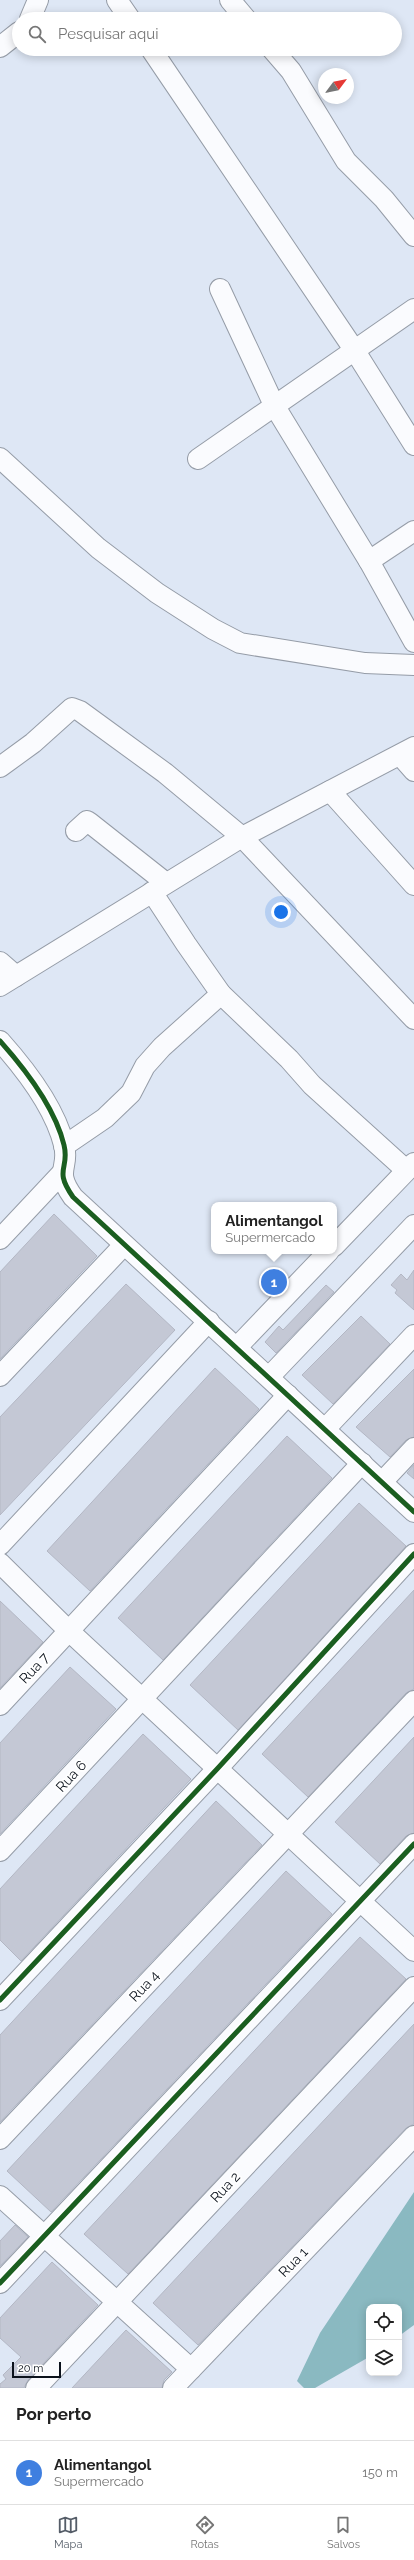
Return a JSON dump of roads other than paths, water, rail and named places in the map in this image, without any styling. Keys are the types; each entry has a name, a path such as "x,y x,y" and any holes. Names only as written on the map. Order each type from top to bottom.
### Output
{"street":[{"path":"33,12 38,0"},
{"path":"117,0 125,12"},
{"path":"230,0 240,12"},
{"path":"0,47 12,38"},
{"path":"156,56 355,352 414,445"},
{"path":"278,56 291,71 346,161 384,199 414,236"},
{"path":"220,288 274,405 369,561 414,642"},
{"path":"198,459 274,405 355,352 414,309"},
{"path":"0,458 98,548 157,593 214,629 240,642 365,664 414,664"},
{"path":"369,561 414,531"},
{"path":"0,766 33,743 72,708 165,772 242,837 414,1019"},
{"path":"0,962 8,981 242,837 407,751 414,771"},
{"path":"330,791 414,885"},
{"path":"76,831 86,821 90,822 159,888 221,994 289,1058 312,1085 410,1167 337,1243"},
{"path":"64,1146 105,1118 131,1092 145,1066 162,1047 221,994"},
{"path":"0,1041 49,1110 64,1146 61,1174 73,1197 414,1512"},
{"path":"0,1239 61,1174"},
{"path":"269,1377 414,1225"},
{"path":"0,1376 124,1244"},
{"path":"237,1347 326,1254"},
{"path":"0,1546 209,1321"},
{"path":"325,1429 414,1335"},
{"name":"Rua 7","path":"0,1705 288,1395"},
{"path":"382,1482 414,1448"},
{"name":"Rua 6","path":"0,1851 362,1463"},
{"path":"4,1988 218,1768 414,1554"},
{"path":"0,1564 142,1700 288,1832 414,1951"},
{"name":"Rua 4","path":"0,2139 288,1832 414,1701"},
{"path":"0,2284 414,1844"},
{"name":"Rua 2","path":"36,2388 414,1987"},
{"name":"Rua 1","path":"173,2388 414,2136"},
{"path":"0,2196 190,2369"}],"water":[{"path":"414,2192 414,2325 402,2334 402,2304 366,2304 366,2359 315,2388 304,2388 297,2381 320,2333"}],"place":[{"name":"Alimentangol","path":"274,1282"}]}
